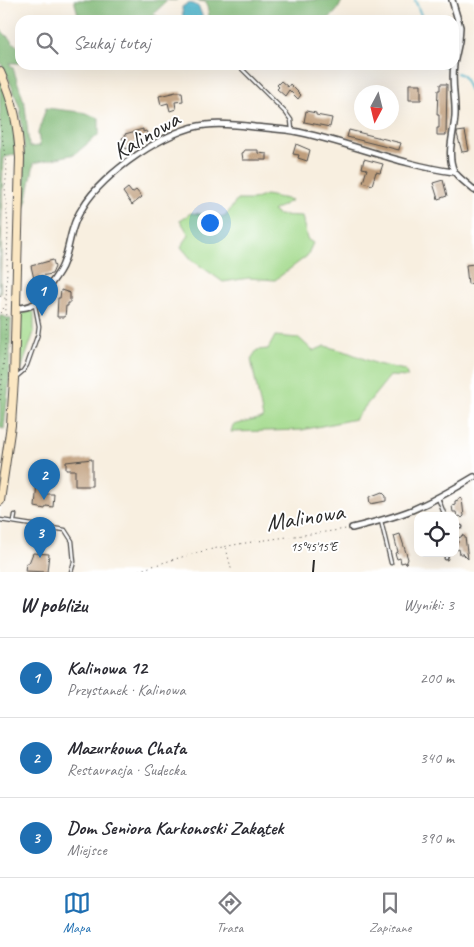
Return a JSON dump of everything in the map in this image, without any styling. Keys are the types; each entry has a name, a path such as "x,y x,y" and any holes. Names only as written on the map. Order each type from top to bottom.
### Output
{"main road":[{"path":"0,72 15,112 20,158 14,379 11,425 0,501"}],"street":[{"path":"452,0 456,15"},
{"path":"459,24 459,41"},
{"path":"453,70 452,78 456,114 451,158 454,172 474,190"},
{"name":"Kalinowa","path":"35,303 62,267 73,226 83,206 95,191 121,166 143,151 192,127 238,125 292,131 433,169 454,172"},
{"path":"16,308 24,308 35,303"},
{"name":"Malinowa","path":"352,528 413,510 474,478"}],"lane":[{"path":"243,70 286,113 291,120 292,131"},
{"path":"14,379 27,365 38,334 39,326 35,303"},
{"path":"438,498 443,512"},
{"path":"14,521 15,514"},
{"path":"0,520 65,530 72,541 74,562 71,572"},
{"path":"380,521 391,563"}],"path":[{"path":"0,120 7,172 5,187 8,228 5,345 0,403"},
{"path":"0,296 6,300"},
{"path":"0,313 6,305"},
{"name":"Malinowa","path":"134,572 210,550 352,528"},
{"path":"226,548 232,572"}],"green space":[{"path":"74,0 168,0 153,14 155,15 78,14"},
{"path":"192,0 342,0 336,12 332,15 209,15 206,2"},
{"path":"0,29 15,44 15,63 9,63 13,68 25,105 29,147 40,146 38,133 46,108 80,112 99,118 99,134 75,154 34,163 24,207 24,146 20,108 0,62"},
{"path":"0,77 19,132 16,154 3,158 0,294"},
{"path":"266,195 292,200 273,211 279,215 302,216 307,239 313,243 307,256 275,280 249,278 223,282 192,260 181,247 189,235 180,220 191,213 225,217 237,200 253,200"},
{"path":"29,311 34,313 34,332 21,370 19,370 19,320 23,313"},
{"path":"0,315 11,319 9,384 4,429 0,428"},
{"path":"275,336 299,338 313,351 325,346 347,352 377,364 405,370 408,377 390,376 355,419 302,430 231,432 233,425 263,418 251,359 257,350 268,349"}],"water":[{"path":"188,3 195,5 202,15 183,15 182,7"}],"building":[{"path":"281,81 288,87 290,84 301,95 298,99 289,90 285,96 277,89 279,87 277,85"},
{"path":"409,84 421,84 421,100 409,100"},
{"path":"440,84 447,84 446,135 437,135 437,128 439,128 439,115 437,115 438,90 440,90"},
{"path":"182,92 183,101 175,102 176,109 170,111 168,103 161,105 159,96"},
{"path":"306,111 332,118 330,127 304,122"},
{"path":"143,129 143,132 146,131 148,135 145,136 146,138 134,142 133,146 126,149 122,138 126,136 125,134"},
{"path":"349,130 401,143 399,150 347,137"},
{"path":"465,131 469,151 462,152 457,132"},
{"path":"296,144 310,150 307,161 298,158 299,155 293,154"},
{"path":"244,150 258,150 258,153 267,154 267,160 243,160 242,153"},
{"path":"364,159 383,164 380,173 376,172 372,185 363,182 367,169 362,168"},
{"path":"443,180 447,196 438,199 433,183"},
{"path":"128,188 132,193 136,190 142,197 132,205 123,192"},
{"path":"53,260 55,267 52,274 40,276 42,281 35,283 31,266"},
{"path":"474,264 474,283 468,284 466,265"},
{"path":"61,290 70,293 70,303 66,306 65,317 57,317 58,298 60,298"},
{"path":"92,459 92,486 75,486 75,470 66,470 66,462"},
{"path":"37,482 48,483 46,494 54,494 53,507 46,506 45,509 35,507"},
{"path":"382,492 386,496 386,501 370,504 369,497"},
{"path":"459,498 462,499 464,516 462,518 459,516 459,512 453,512 452,506"},
{"path":"400,534 408,559 406,564 405,562 401,563 400,558 397,559 395,553 398,552 394,536"},
{"path":"462,535 465,537 468,559 463,554 460,554 459,538"},
{"path":"33,553 49,554 47,572 25,571 26,563 29,563"}],"waterway":[{"path":"415,0 421,15"},
{"path":"457,73 463,76 474,99"}],"place":[{"name":"Kalinowa 12","path":"42,316"},
{"name":"Mazurkowa Chata","path":"44,500"},
{"name":"Dom Seniora Karkonoski Zakątek","path":"40,558"}]}
